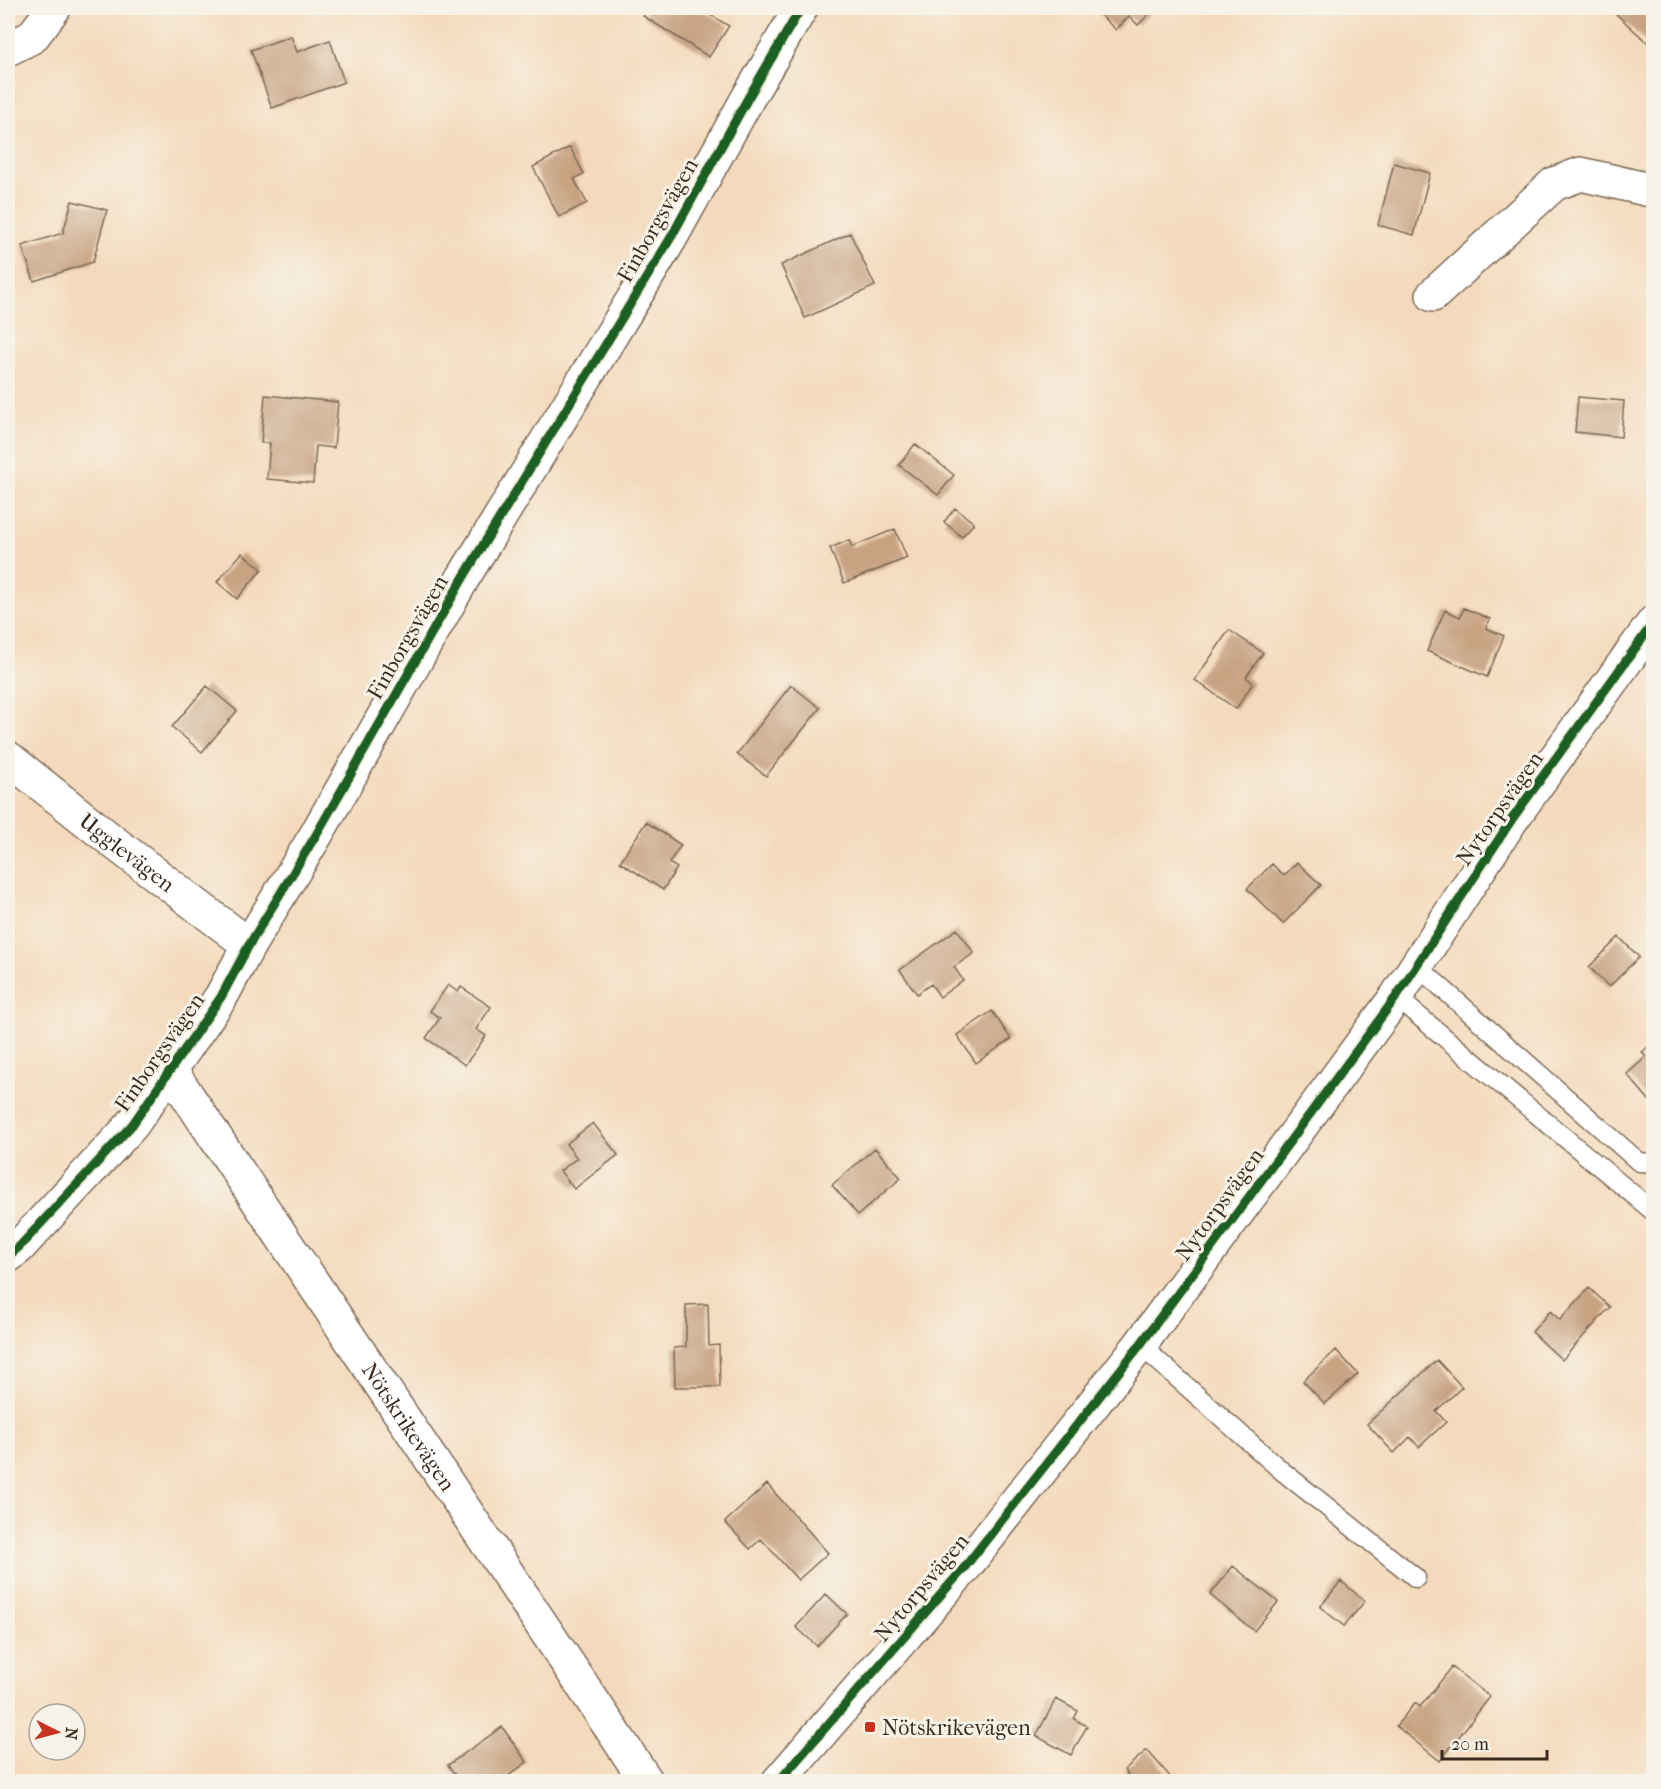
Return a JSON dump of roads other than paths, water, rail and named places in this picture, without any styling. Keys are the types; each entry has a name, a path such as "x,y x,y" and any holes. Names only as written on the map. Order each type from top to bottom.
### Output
{"street":[{"path":"8,49 32,37 54,8"},
{"name":"Finborgsvägen","path":"8,1256 19,1247 132,1125 221,997 463,578 670,239 801,8"},
{"path":"1434,295 1554,184 1581,174 1653,191"},
{"name":"Nytorpsvägen","path":"778,1782 964,1568 1140,1345 1396,997 1512,819 1653,622"},
{"name":"Ugglevägen","path":"8,758 249,945"},
{"name":"Nötskrikevägen","path":"171,1071 647,1782"}],"lane":[{"path":"1417,966 1639,1162 1653,1163"},
{"path":"1396,997 1653,1212"},
{"path":"1140,1345 1282,1471 1416,1578"}],"place":[{"name":"Nötskrikevägen","path":"870,1727"}]}
